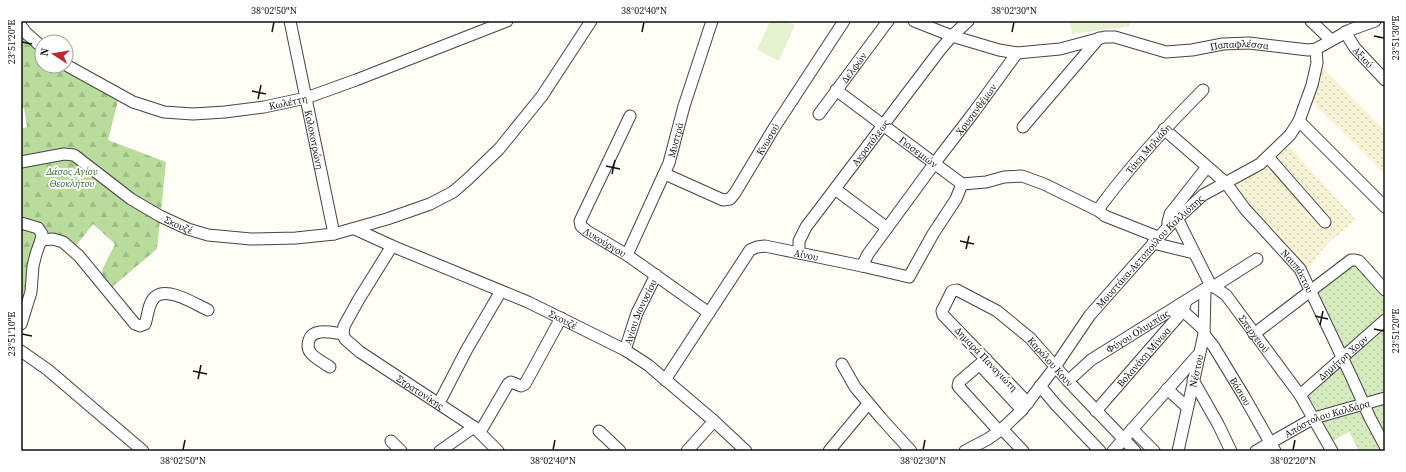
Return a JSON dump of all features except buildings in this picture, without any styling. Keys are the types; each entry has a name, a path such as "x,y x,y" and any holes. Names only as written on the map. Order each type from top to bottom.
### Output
{"street":[{"name":"Κολοκοτρώνη","path":"290,21 334,234"},
{"name":"Κωλέττη","path":"74,69 134,102 164,112 193,114 225,112 264,107 306,98 363,78 506,21"},
{"name":"Σκουζέ","path":"21,162 71,154 78,157 100,176 132,199 160,216 188,229 208,235 251,239 296,238 334,234 355,229 430,204 453,192 468,179 499,149 542,96 591,21"},
{"name":"Μυστρά","path":"627,255 665,174 684,106 712,21"},
{"name":"Κνωσού","path":"665,174 723,200 730,199 774,128 844,21"},
{"name":"Δελφών","path":"819,114 888,21"},
{"name":"Παπαφλέσσα","path":"914,21 952,36 999,50 1017,53 1060,49 1099,38 1115,37 1166,52 1192,50 1237,43 1304,50 1316,49"},
{"name":"Ακροπόλεως","path":"800,253 799,241 806,227 940,50 968,21"},
{"path":"1311,21 1331,40"},
{"path":"1316,49 1345,32 1375,21"},
{"path":"21,26 34,40"},
{"name":"Αξιού","path":"1345,32 1355,48 1385,80"},
{"path":"1023,128 1099,38"},
{"name":"Μουστάκα-Αετοπούλου Καλλιόπης","path":"965,451 988,439 1025,407 1090,315 1168,226 1203,195 1252,169 1268,157 1290,135 1299,121 1312,85 1317,63 1316,49"},
{"name":"Χρυσανθέμων","path":"862,266 868,254 886,228 1017,53"},
{"name":"Γιασεμιών","path":"836,90 962,184"},
{"name":"Τάκη Μηλιάδη","path":"1100,211 1100,207 1133,164 1164,129 1203,90"},
{"name":"Λυκούργου","path":"630,116 598,182 580,224 583,229 627,255 709,313"},
{"path":"1299,121 1385,207"},
{"name":"Ναυπάκτου","path":"1164,129 1226,183 1245,209 1300,269 1343,358 1363,404 1385,446"},
{"path":"1268,157 1325,222"},
{"path":"1168,226 1170,214 1207,167"},
{"path":"962,184 986,182 1004,177 1022,176 1044,184 1156,240 1194,253"},
{"name":"Αίνου","path":"665,380 750,250 765,246 909,277 933,234 956,199 962,184"},
{"path":"835,189 886,228"},
{"name":"Σπερχειού","path":"1177,218 1210,287 1226,295 1300,395 1332,451"},
{"path":"21,223 38,228 42,234 36,254 31,292 21,324"},
{"name":"Σκουζέ","path":"355,229 501,291 625,350 641,360 665,380 714,421 746,451"},
{"path":"41,240 53,239 63,242 79,256 135,324 140,326 145,324 154,297 163,294 173,294 208,310"},
{"path":"330,367 310,352 308,346 310,337 315,332 343,334 344,326 355,306 392,246"},
{"name":"Φύγου Ολυμπίας","path":"1068,381 1091,360 1184,306 1210,287 1257,260"},
{"path":"1254,334 1351,260 1359,261 1385,290"},
{"name":"Αγίου Διονυσίου","path":"625,350 637,313 656,275"},
{"name":"Νέστου","path":"1178,451 1204,332 1210,287"},
{"name":"Καρόλου Κουν","path":"943,315 942,311 951,292 957,290 1007,318 1030,338 1068,381 1135,451"},
{"path":"439,403 467,349 501,291"},
{"name":"Βάσιου","path":"1184,306 1224,362 1273,447"},
{"name":"Βολανάκη Μίνωα","path":"1096,411 1184,306"},
{"name":"Δημαρά Παναγιώτη","path":"943,315 983,362 1025,407"},
{"path":"440,451 477,429 508,384 511,382 521,386 525,384 560,318"},
{"name":"Δημήτρη Χορν","path":"1300,395 1385,320"},
{"name":"Στρατονίκης","path":"343,334 345,339 360,352 477,429 498,451"},
{"path":"21,351 48,370 143,451"},
{"path":"1113,451 1199,353"},
{"path":"983,362 959,382 958,386 1000,430 1023,451"},
{"path":"842,364 855,387 868,404 911,451"},
{"path":"1193,380 1218,424 1230,451"},
{"path":"1040,386 1060,410 1100,451"},
{"path":"1167,389 1187,407"},
{"name":"Απόστολου Καλδάρα","path":"1256,451 1273,447 1314,418 1385,398"},
{"path":"829,451 868,404"},
{"path":"687,451 714,421"},
{"path":"1132,429 1154,451"},
{"path":"599,431 620,451"},
{"path":"391,441 401,451"}],"shaded area":[{"path":"1319,64 1385,131 1385,174 1310,100"},
{"path":"1287,144 1356,220 1329,242 1306,270 1251,210 1233,185 1265,167"}],"green space":[{"path":"770,21 786,21 795,25 779,61 757,50"},
{"path":"1070,21 1129,21 1130,26 1072,34"},
{"name":"Δάσος Αγίου Θεοκλήτου","path":"21,35 34,47 34,74 69,74 118,101 108,140 166,162 157,249 112,287 101,275 115,244 93,224 76,246 62,237 36,234 21,313 21,129 27,127 24,108 21,108"},
{"path":"1354,263 1385,298 1385,451 1359,451 1349,432 1333,441 1314,405 1305,395 1346,359 1323,310 1318,290"}]}
